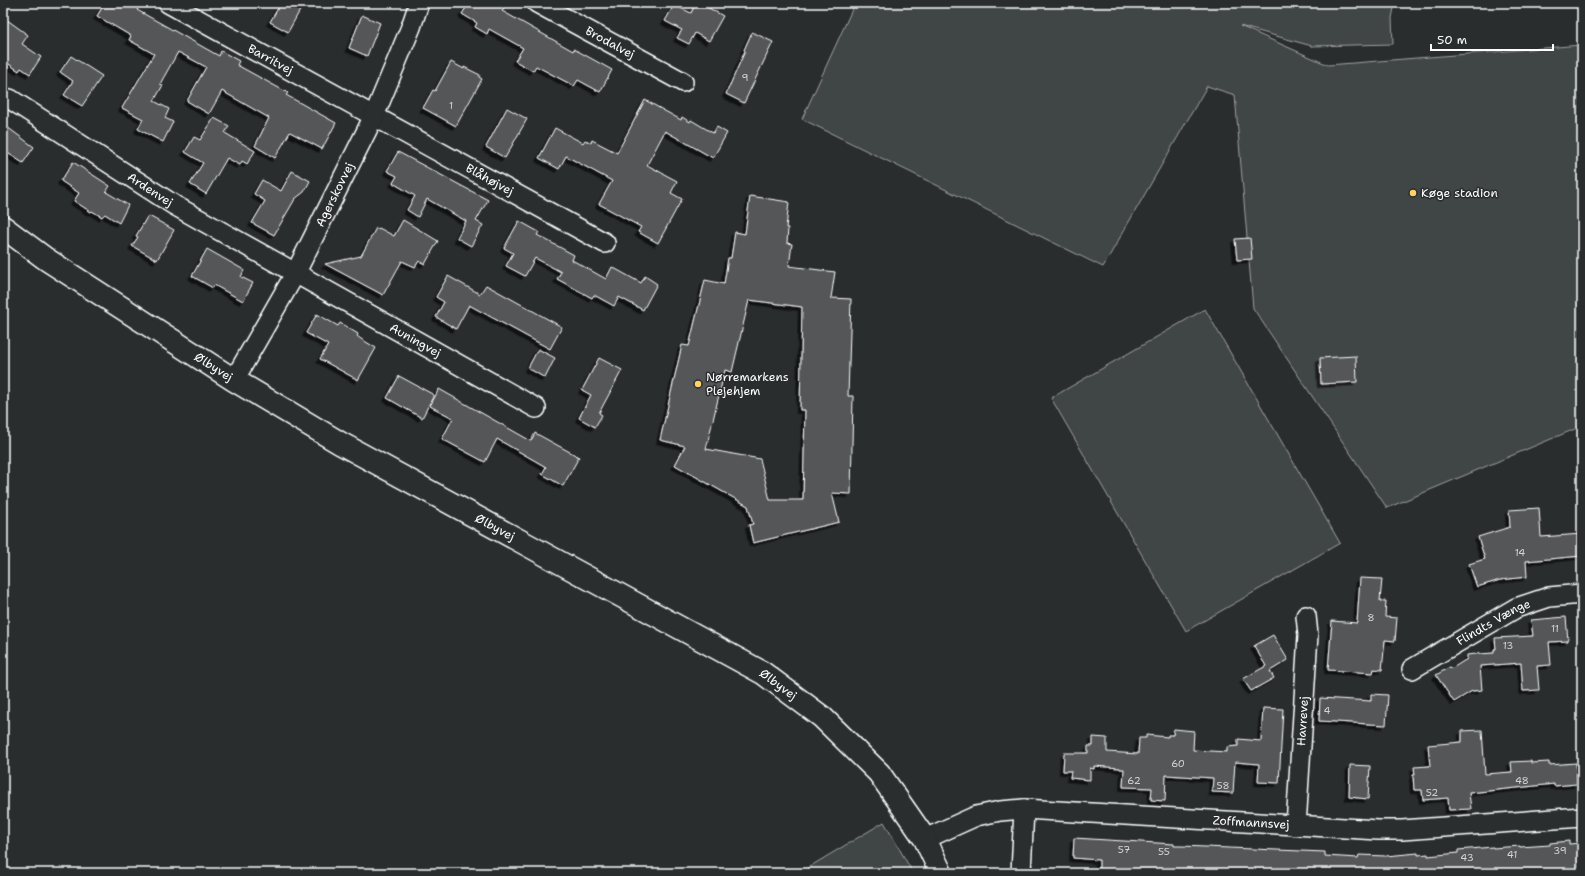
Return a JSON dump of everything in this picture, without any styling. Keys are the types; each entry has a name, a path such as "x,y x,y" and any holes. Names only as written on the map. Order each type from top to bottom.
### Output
{"street":[{"name":"Barritvej","path":"168,3 374,116"},
{"name":"Agerskovvej","path":"234,380 295,274 374,116 419,3"},
{"name":"Brodalvej","path":"537,3 683,82"},
{"name":"Ardenvej","path":"10,98 174,205 295,274"},
{"name":"Blåhøjvej","path":"374,116 605,243"},
{"name":"Ølbyvej","path":"3,228 46,259 234,380 340,443 763,673 822,717 879,773 926,839 941,873"},
{"name":"Auningvej","path":"295,274 536,408"},
{"name":"Flindts Vænge","path":"1412,669 1516,608 1549,597 1582,594"},
{"name":"Havrevej","path":"1296,826 1308,635 1306,616"},
{"name":"Zoffmannsvej","path":"926,839 976,816 1000,810 1024,809 1296,826 1402,830 1582,817"},
{"path":"1021,873 1024,809"}],"shaded area":[{"name":"Køge stadion","path":"855,3 1395,3 1392,18 1393,44 1312,46 1240,26 1328,65 1582,45 1582,426 1387,508 1253,308 1235,95 1207,86 1103,267 802,119"},
{"path":"1205,309 1340,543 1186,631 1051,398"},
{"path":"884,822 913,873 799,873"}],"building":[{"path":"105,3 141,3 137,10 219,56 221,51 239,61 237,65 288,93 286,95 336,123 322,149 290,132 275,158 255,146 269,118 222,91 209,114 187,101 206,67 178,52 160,84 163,85 154,101 169,109 165,118 173,122 163,142 138,129 143,119 122,108 154,54 129,40 131,36 97,16"},
{"path":"281,3 304,3 288,32 270,22"},
{"path":"469,3 507,3 502,11 573,51 574,49 612,70 600,92 578,80 574,86 536,66 533,71 515,61 523,48 489,29 487,34 475,27 477,23 462,14"},
{"path":"696,3 700,3 723,16 709,41 695,33 689,44 677,38 682,30 665,21 674,5 691,13"},
{"path":"362,15 380,23 367,56 349,48"},
{"path":"3,17 28,35 22,44 41,57 30,74 21,68 19,71 3,60"},
{"path":"752,32 773,42 744,103 726,94"},
{"path":"71,56 102,76 82,106 64,95 73,81 60,72"},
{"path":"451,62 480,75 479,77 482,79 456,126 423,108 433,90 435,91"},
{"path":"645,100 681,120 682,117 690,122 691,120 713,133 717,127 727,133 713,158 665,131 647,165 677,181 671,193 682,199 658,243 638,232 641,227 599,204 612,181 566,156 559,169 539,158 555,128 583,143 585,140 591,143 592,140 617,153"},
{"path":"507,108 527,119 505,158 486,147"},
{"path":"214,118 229,126 225,133 255,151 247,164 242,161 240,165 227,158 206,194 190,184 203,163 185,152 194,137 200,140"},
{"path":"3,124 34,147 23,163 3,150"},
{"path":"398,152 488,200 476,221 483,225 471,246 457,238 466,221 427,199 418,217 407,210 415,196 393,183 397,176 387,171"},
{"path":"73,162 110,186 106,192 128,205 119,223 105,214 102,217 92,211 91,212 74,201 79,193 61,181"},
{"path":"292,171 310,181 304,192 295,199 274,235 252,223 265,201 254,194 262,180 281,191"},
{"name":"Nørremarkens Plejehjem","path":"750,196 789,202 786,228 788,228 787,243 792,244 789,266 835,272 831,298 851,299 848,396 853,396 851,494 832,493 839,522 753,543 749,525 753,524 748,506 675,465 685,446 660,440 682,345 689,346 705,280 724,284 728,258 731,258 735,232 745,234","holes":["749,300 802,307 800,410 805,410 803,500 770,500 760,459 706,449 725,370 732,372"]},
{"path":"149,216 174,230 157,260 132,246 138,237 136,236"},
{"path":"403,220 438,241 425,264 419,261 415,267 402,261 383,295 325,264 361,256 376,228 379,228 394,236"},
{"path":"519,221 539,232 537,235 574,255 572,260 606,279 612,267 641,283 645,276 657,284 643,310 619,297 614,306 594,295 592,298 557,279 561,272 535,258 525,276 506,266 513,253 504,248"},
{"path":"1250,238 1252,259 1237,260 1235,239"},
{"path":"207,249 244,270 241,277 253,283 243,301 214,285 213,288 192,276"},
{"path":"448,276 480,294 486,285 562,327 550,349 469,305 456,329 436,317 444,302 436,297"},
{"path":"317,314 338,326 340,323 358,334 357,336 376,348 358,380 320,359 328,345 306,333"},
{"path":"538,349 555,358 545,378 528,368"},
{"path":"1356,356 1357,382 1321,384 1320,358"},
{"path":"599,358 622,370 599,413 602,415 595,427 579,418 591,395 582,390"},
{"path":"399,376 434,395 422,418 387,398"},
{"path":"439,389 531,441 535,433 579,457 563,486 542,474 546,467 497,439 485,462 442,439 453,418 430,406"},
{"path":"1539,508 1541,537 1582,534 1582,556 1526,561 1527,577 1500,580 1477,587 1469,564 1485,559 1478,537 1510,527 1509,510"},
{"path":"1360,578 1382,579 1380,601 1386,601 1385,617 1397,618 1395,641 1385,640 1382,670 1374,669 1373,673 1328,670 1332,621 1357,623"},
{"path":"1566,617 1568,641 1549,642 1551,665 1537,666 1539,690 1523,691 1521,663 1480,666 1482,690 1472,691 1454,702 1436,675 1450,667 1451,669 1467,659 1467,655 1476,654 1479,652 1479,654 1494,653 1494,649 1496,649 1495,638 1533,636 1531,620"},
{"path":"1273,635 1288,660 1270,671 1274,678 1251,691 1243,679 1266,666 1254,646"},
{"path":"1371,694 1388,695 1386,725 1319,721 1320,698 1371,701"},
{"path":"1263,708 1283,709 1279,783 1258,782 1259,764 1235,762 1233,793 1212,792 1213,778 1166,775 1165,801 1151,800 1152,788 1123,787 1124,769 1094,766 1094,769 1090,768 1090,780 1070,778 1071,771 1063,771 1064,753 1088,753 1088,746 1093,746 1093,737 1107,738 1107,752 1138,754 1139,738 1146,738 1146,735 1168,737 1168,735 1173,735 1174,729 1194,731 1193,750 1227,752 1227,747 1238,746 1238,739 1261,741"},
{"path":"1482,730 1485,774 1512,772 1511,762 1549,762 1549,765 1576,763 1577,784 1554,786 1554,784 1469,793 1471,809 1449,810 1448,798 1423,800 1422,790 1414,790 1413,775 1415,775 1414,767 1430,766 1428,745 1462,742 1462,731"},
{"path":"1350,765 1370,766 1368,799 1349,797"},
{"path":"1074,838 1174,844 1174,846 1325,852 1325,856 1358,858 1359,855 1386,856 1418,853 1418,855 1428,854 1428,856 1458,853 1458,850 1550,845 1550,843 1569,841 1569,844 1582,843 1582,870 1524,873 1099,873 1099,860 1073,858"}],"place":[{"name":"Køge stadion","path":"1413,193"},
{"name":"Nørremarkens Plejehjem","path":"698,384"}]}
